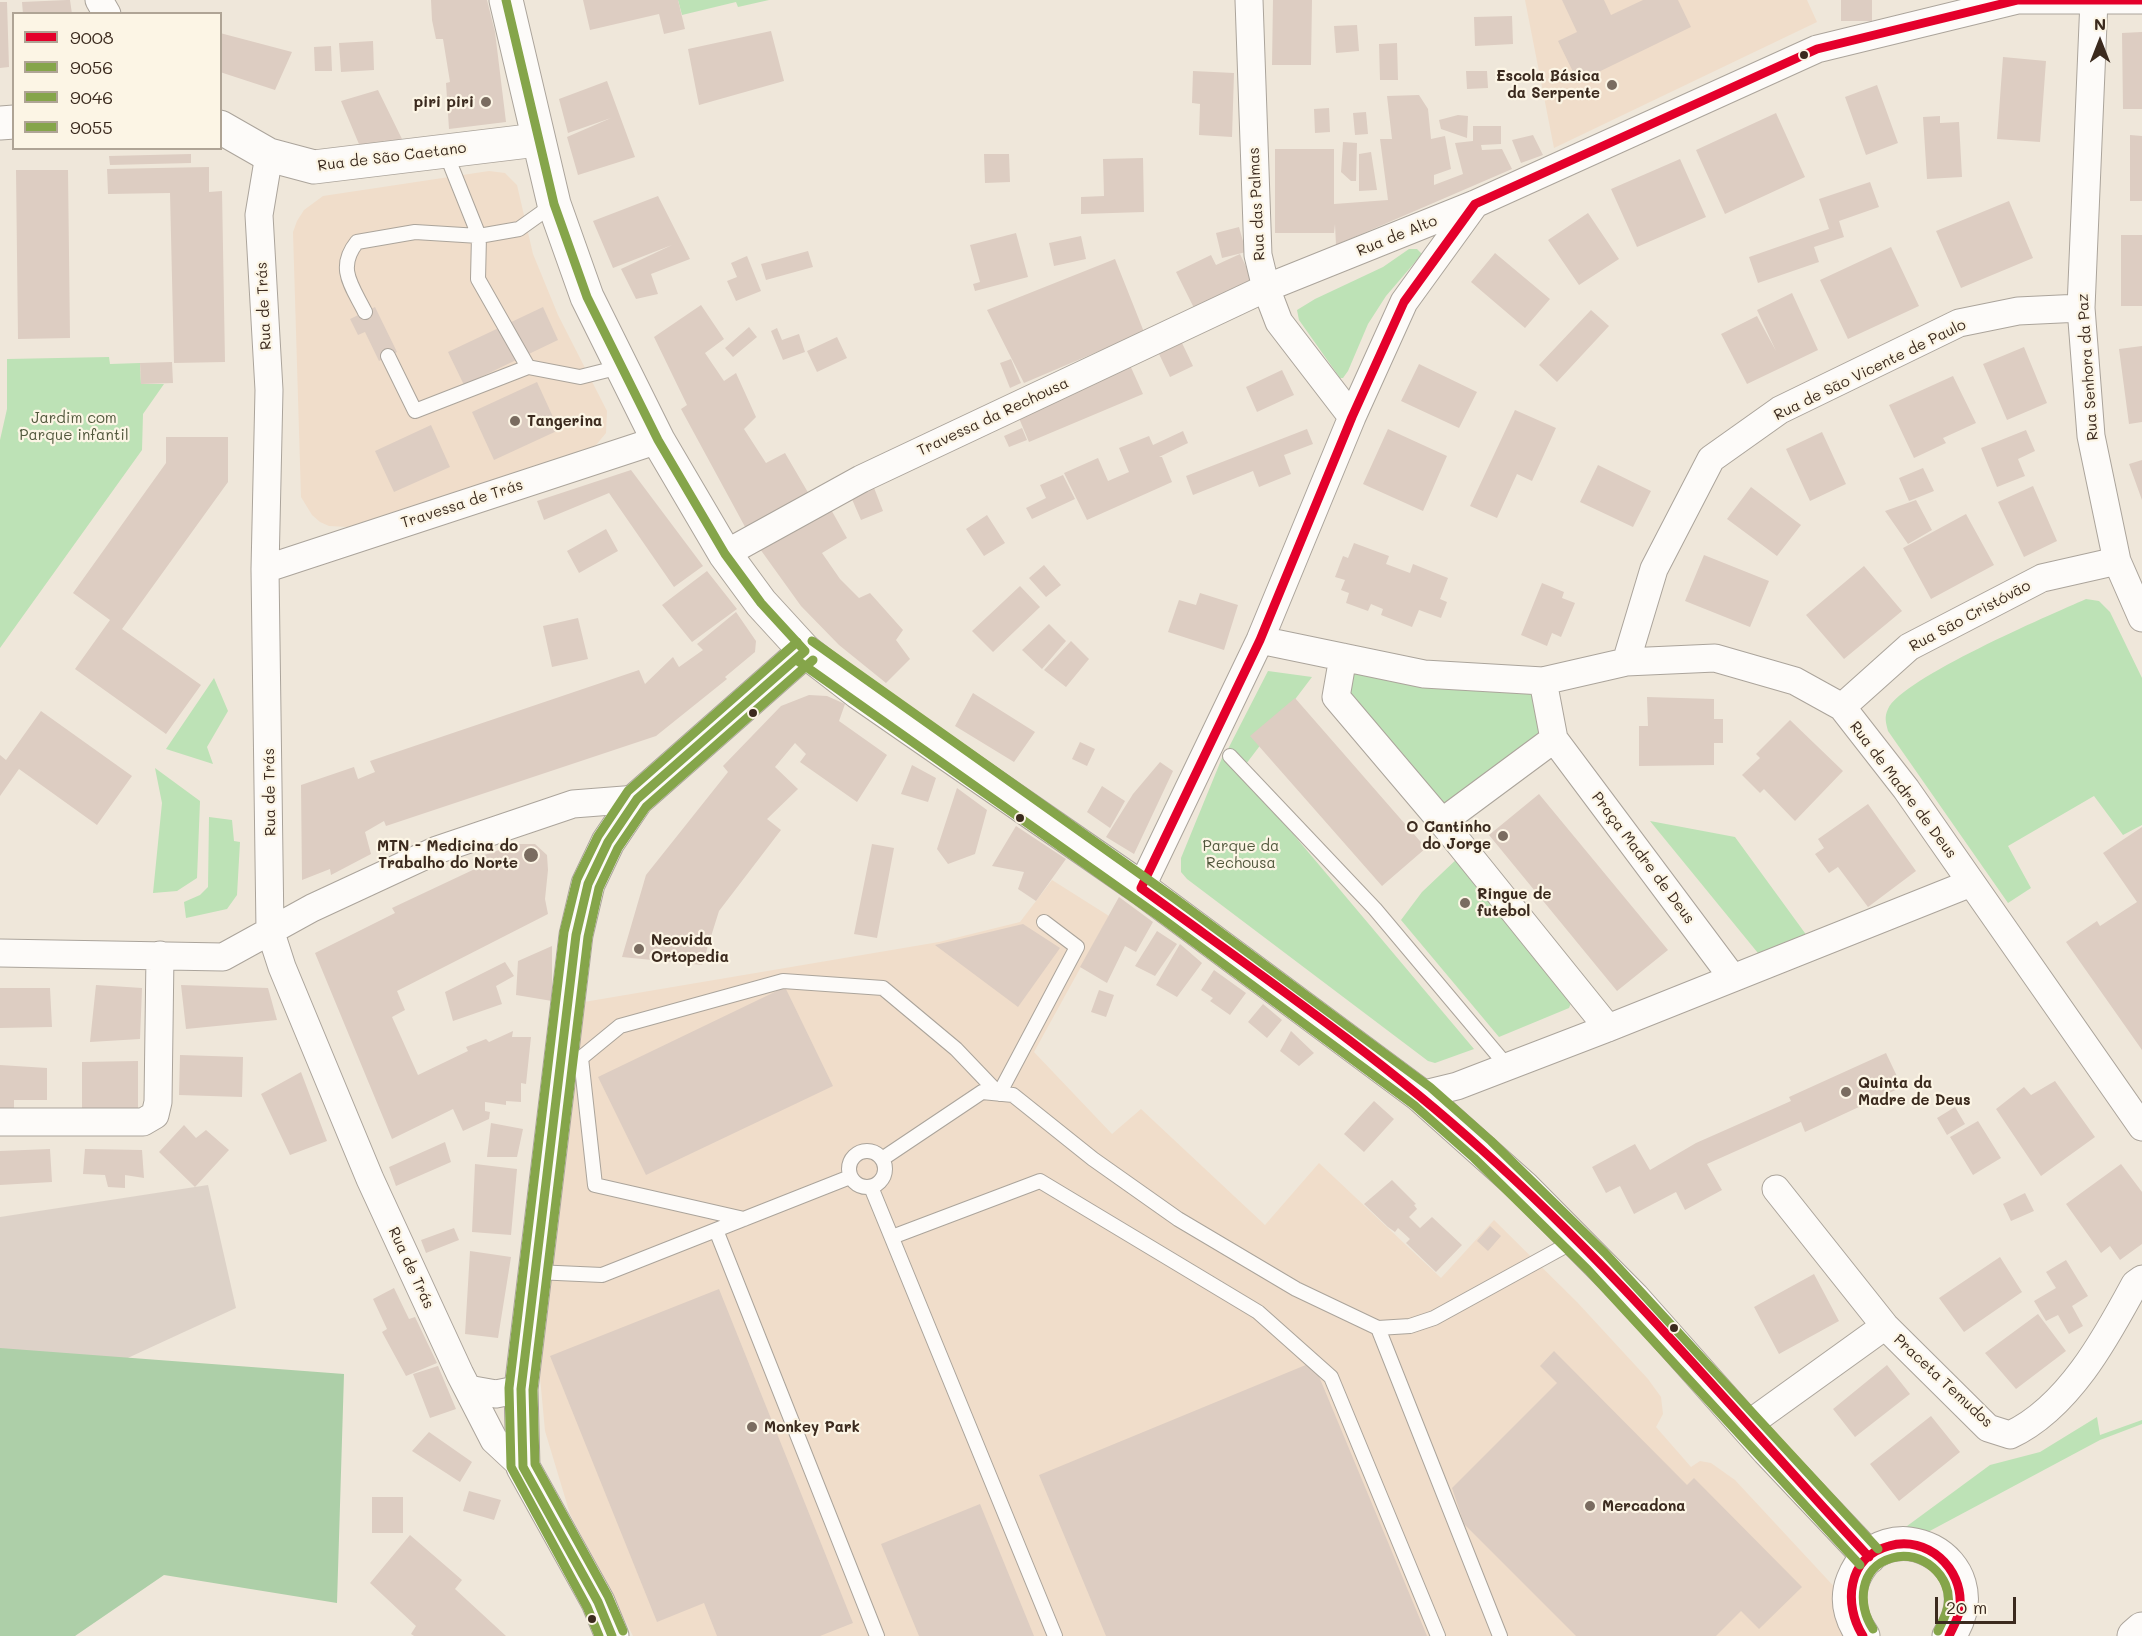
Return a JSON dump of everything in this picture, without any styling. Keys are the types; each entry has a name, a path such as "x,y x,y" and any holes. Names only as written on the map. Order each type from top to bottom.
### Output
{"main road":[{"path":"506,0 537,140 554,204 587,297 658,440 725,554 761,603 805,651 858,692 1141,888 1420,1095 1524,1188 1633,1298 1746,1426 1869,1557"},
{"name":"Rua de São Caetano","path":"222,128 269,155 314,168 537,140"},
{"path":"612,1636 598,1602 524,1467 521,1389 576,935 588,884 608,842 637,799 805,651"},
{"path":"1863,1636 1854,1623 1849,1606 1850,1588 1857,1570 1869,1557 1885,1547 1904,1543 1923,1546 1940,1554 1953,1568 1961,1585 1962,1604 1958,1622 1949,1636"},
{"path":"2134,1636 2142,1629"}],"street":[{"name":"Rua das Palmas","path":"1249,0 1257,255 1279,322 1352,417"},
{"name":"Rua de Alto","path":"1266,288 1475,204 1817,49 2018,0 2142,0"},
{"name":"Rua Senhora da Paz","path":"2094,1 2081,308 2091,436 2117,561 2142,618"},
{"name":"Rua de Trás","path":"269,155 259,215 269,390 265,569 270,930 282,968 370,1179 468,1389 494,1440 524,1467"},
{"path":"1141,888 1260,640 1352,417 1404,302 1475,204"},
{"name":"Travessa da Rechousa","path":"725,554 861,479 1266,288"},
{"name":"Rua de São Vicente de Paulo","path":"1626,662 1654,569 1711,459 1780,410 1959,323 2018,311 2081,308"},
{"name":"Travessa de Trás","path":"265,569 658,440"},
{"name":"Rua São Cristóvão","path":"1842,707 1909,648 2042,578 2117,561"},
{"name":"Rua de Madre de Deus","path":"1260,640 1424,674 1543,681 1626,662 1715,658 1795,681 1842,707 1906,789 2142,1126"},
{"path":"1343,657 1336,697 1442,822 1608,1028"},
{"name":"Praça Madre de Deus","path":"1543,681 1554,739 1732,977"},
{"path":"1442,822 1554,739"},
{"path":"0,953 223,957 312,908 437,850 573,804 637,799"},
{"path":"1420,1095 1457,1086 1608,1028 1971,883"},
{"path":"0,1122 143,1122 155,1115 158,1102 160,955"},
{"name":"Praceta Temudos","path":"1776,1189 1885,1326 1988,1428 2010,1435 2032,1425 2095,1354 2135,1284 2142,1279"},
{"name":"Praceta Temudos","path":"1746,1426 1885,1326"},
{"path":"468,1389 496,1394 521,1389"}],"lane":[{"path":"445,151 479,236 478,279 528,367"},
{"path":"365,312 346,273 348,254 357,242 415,232 479,236 519,229 554,204"},
{"path":"388,356 415,411 528,367 580,377 620,367"},
{"path":"1230,756 1375,909 1508,1066"},
{"path":"999,1094 1077,947 1044,922"},
{"path":"744,1219 595,1185 581,1058 620,1026 783,981 883,988 956,1049 999,1094"},
{"path":"882,1160 982,1092 1013,1095 1093,1160 1178,1219 1296,1289 1378,1329 1410,1326 1434,1318 1576,1240"},
{"path":"870,1151 882,1160 884,1175 871,1186 859,1186 850,1177 849,1166 859,1153 870,1151"},
{"path":"535,1272 602,1275 850,1177"},
{"path":"892,1238 1040,1181 1258,1312 1331,1377 1438,1636"},
{"path":"871,1186 1055,1636"},
{"path":"716,1230 877,1636"},
{"path":"1378,1329 1500,1636"}],"shaded area":[{"name":"Escola Básica da Serpente","path":"1525,0 1807,0 1817,22 1554,148"},
{"path":"489,171 505,173 517,185 533,254 558,315 607,411 606,433 596,445 589,449 348,527 329,526 320,522 312,515 301,497 293,232 297,221 304,210 323,196"},
{"path":"1052,880 1109,916 1034,1052 1112,1134 1141,1109 1265,1225 1319,1163 1441,1278 1494,1220 1577,1302 1648,1379 1661,1397 1663,1414 1656,1427 1691,1467 1700,1461 1711,1463 1735,1480 1880,1636 633,1636 570,1514 545,1431 540,1377 578,1003 939,942 1020,922"},
{"path":"208,1185 236,1308 0,1417 0,1217"}],"green space":[{"path":"678,0 769,0 738,7 736,2 682,15"},
{"path":"1409,249 1417,249 1422,254 1386,296 1368,324 1348,371 1343,378 1340,378 1299,320 1297,310 1383,267"},
{"name":"Jardim com Parque infantil","path":"109,357 110,364 140,363 141,384 164,384 143,414 142,450 0,648 0,440 7,409 7,359"},
{"path":"2086,599 2099,601 2110,612 2142,678 2142,825 2123,835 2094,796 2008,846 2031,888 2008,903 1888,731 1886,715 1899,696 1947,665"},
{"path":"1347,664 1539,685 1550,736 1443,813 1340,694"},
{"path":"1268,671 1312,677 1243,768 1228,749"},
{"path":"214,678 228,711 207,747 213,764 166,749"},
{"name":"Parque da Rechousa","path":"1224,753 1474,1049 1435,1063 1428,1061 1187,879 1181,872 1181,858"},
{"path":"155,768 200,801 197,878 177,891 153,893 162,803"},
{"path":"209,817 232,820 234,841 240,842 237,895 227,909 186,918 184,902 200,895 208,887"},
{"path":"1650,821 1735,837 1810,940 1762,958"},
{"path":"1460,856 1571,1003 1569,1008 1499,1037 1401,920 1422,892"},
{"path":"0,1348 344,1374 337,1603 164,1575 75,1636 0,1636"},
{"path":"2097,1417 2100,1435 2142,1420 2142,1424 2100,1440 1926,1533 1903,1529 1990,1465 2040,1452"}],"building":[{"path":"70,0 72,12 23,12 22,2"},
{"path":"431,0 487,0 495,32 506,122 449,129 446,83 450,82 443,39 436,39"},
{"path":"583,0 678,0 685,29 664,34 659,14 590,30"},
{"path":"1273,0 1312,0 1311,65 1272,65"},
{"path":"1562,0 1604,0 1611,15 1643,0 1678,0 1691,27 1578,82 1558,41 1577,32"},
{"path":"1841,0 1872,0 1872,21 1841,21"},
{"path":"0,2 7,2 9,67 0,68"},
{"path":"1512,16 1513,44 1475,46 1474,17"},
{"path":"1357,25 1359,51 1336,53 1334,26"},
{"path":"771,31 784,81 699,105 688,49"},
{"path":"2142,32 2142,109 2123,109 2122,33"},
{"path":"222,34 292,52 275,90 222,73"},
{"path":"373,41 374,70 341,72 339,43"},
{"path":"1397,43 1398,80 1380,80 1379,44"},
{"path":"331,46 332,71 315,71 314,47"},
{"path":"2003,57 2046,61 2040,142 1997,139"},
{"path":"1193,71 1234,73 1232,137 1199,135 1200,104 1192,103"},
{"path":"1466,71 1487,71 1488,88 1467,89"},
{"path":"607,81 635,157 578,175 567,137 611,118 568,133 559,99"},
{"path":"1877,85 1898,143 1866,155 1845,97"},
{"path":"378,90 402,139 361,149 341,101"},
{"path":"1419,95 1428,109 1431,139 1445,136 1451,169 1434,175 1434,185 1463,174 1455,143 1473,141 1473,126 1501,126 1501,144 1481,145 1482,150 1502,149 1512,169 1336,245 1335,224 1334,233 1275,233 1275,149 1334,149 1334,204 1388,200 1380,139 1392,139 1387,96"},
{"path":"1329,108 1330,132 1315,133 1314,109"},
{"path":"1366,112 1368,134 1355,135 1353,113"},
{"path":"1776,113 1805,177 1725,214 1696,150"},
{"path":"1458,115 1468,116 1467,138 1441,129 1439,120"},
{"path":"1940,116 1940,123 1959,122 1962,177 1927,179 1923,117"},
{"path":"1533,135 1543,155 1521,163 1512,140"},
{"path":"2130,135 2142,136 2142,201 2130,201"},
{"path":"1343,142 1357,143 1356,181 1351,181 1341,172"},
{"path":"1371,152 1377,190 1359,191 1359,154"},
{"path":"191,154 191,163 110,165 109,156"},
{"path":"984,154 1009,154 1010,182 985,183"},
{"path":"1143,158 1144,212 1081,214 1081,197 1104,196 1103,159"},
{"path":"1680,159 1706,217 1637,247 1611,189"},
{"path":"209,167 209,192 222,191 225,362 174,363 170,193 108,194 107,169"},
{"path":"16,170 68,170 70,338 18,339"},
{"path":"1870,182 1879,207 1839,221 1844,237 1814,247 1819,262 1758,283 1749,257 1829,229 1819,199"},
{"path":"658,196 690,259 651,274 658,294 636,299 621,269 672,245 613,268 593,221"},
{"path":"2009,201 2033,258 1961,288 1936,231"},
{"path":"1588,213 1619,259 1579,285 1548,240"},
{"path":"1239,227 1246,252 1222,258 1216,233"},
{"path":"1016,233 1028,277 975,291 973,284 980,282 970,245"},
{"path":"2121,235 2142,235 2142,306 2121,306"},
{"path":"1081,236 1086,259 1054,266 1049,243"},
{"path":"1891,247 1919,306 1848,339 1820,280"},
{"path":"808,251 813,267 766,280 761,264"},
{"path":"1495,253 1550,299 1525,328 1471,282"},
{"path":"1240,254 1254,283 1195,310 1176,272 1211,255 1216,265"},
{"path":"747,256 761,291 736,301 727,281 737,277 731,263"},
{"path":"1115,259 1144,332 1024,383 987,310"},
{"path":"1792,293 1818,350 1747,384 1721,334 1757,316 1776,351 1757,310"},
{"path":"701,305 724,339 705,353 724,381 736,373 756,417 744,429 766,463 785,453 813,501 750,536 681,409 687,405 654,337"},
{"path":"375,307 397,352 379,361 365,332 358,335 350,319"},
{"path":"543,307 558,340 464,385 448,352"},
{"path":"1591,310 1609,326 1557,382 1539,365"},
{"path":"749,327 757,337 733,357 725,348"},
{"path":"777,328 782,340 799,334 805,352 783,360 771,331"},
{"path":"837,337 847,358 817,372 807,351"},
{"path":"1182,343 1193,366 1170,377 1159,354"},
{"path":"2142,346 2142,422 2129,424 2119,349"},
{"path":"2024,347 2047,403 2007,420 1983,364"},
{"path":"1011,359 1021,383 1010,388 1000,363"},
{"path":"172,362 173,383 141,384 140,363"},
{"path":"1129,363 1143,394 1029,442 1016,411"},
{"path":"1419,364 1477,392 1459,428 1401,401"},
{"path":"1282,370 1294,395 1257,412 1246,387"},
{"path":"1953,376 1976,423 1943,438 1946,443 1914,458 1889,405"},
{"name":"Tangerina","path":"537,382 559,430 494,460 472,412"},
{"path":"1515,410 1556,428 1532,481 1517,474 1497,518 1470,506"},
{"path":"431,425 450,467 394,492 375,451"},
{"path":"1022,428 1027,440 1009,447 1004,436"},
{"path":"1307,429 1313,444 1284,455 1291,474 1259,487 1253,471 1193,495 1186,476"},
{"path":"1388,429 1447,456 1423,511 1363,484"},
{"path":"2026,430 2035,451 2018,459 2025,476 1997,487 1981,448"},
{"path":"1183,431 1188,443 1159,457 1162,457 1172,482 1087,520 1064,473 1098,458 1108,481 1129,472 1119,448 1149,436 1153,445"},
{"path":"1822,432 1846,484 1810,501 1786,449"},
{"path":"166,437 228,437 228,482 122,629 201,685 166,734 75,669 110,620 73,593 166,463"},
{"path":"2142,460 2142,500 2129,464"},
{"path":"1598,465 1651,491 1633,527 1580,502"},
{"path":"1923,468 1934,491 1909,501 1899,478"},
{"path":"631,470 703,566 674,587 609,493 544,520 537,501"},
{"path":"1063,475 1075,499 1032,519 1026,508 1046,498 1040,485"},
{"path":"871,480 883,511 861,520 848,490"},
{"path":"2033,486 2057,541 2024,557 1998,502"},
{"path":"1751,487 1801,525 1777,556 1727,519"},
{"path":"1916,500 1932,530 1908,544 1885,511"},
{"path":"829,506 847,538 822,553 840,579 859,598 870,593 903,630 896,640 910,659 886,683 839,645 801,606 760,549"},
{"path":"1966,514 1994,565 1931,599 1903,548"},
{"path":"987,515 1005,543 984,556 966,529"},
{"path":"606,529 618,551 579,573 567,551"},
{"path":"1354,543 1389,556 1386,564 1410,573 1413,564 1448,578 1440,599 1447,602 1441,618 1419,610 1412,627 1381,615 1383,609 1371,604 1368,611 1346,603 1349,593 1341,590 1345,580 1335,577 1343,556 1348,558"},
{"path":"1704,555 1769,581 1750,627 1685,601"},
{"path":"1044,565 1061,585 1046,597 1029,578"},
{"path":"1864,566 1902,611 1844,659 1806,615"},
{"path":"707,571 737,609 692,642 662,605"},
{"path":"1542,583 1564,592 1562,598 1575,603 1561,637 1552,633 1547,646 1521,635"},
{"path":"1020,586 1040,607 993,652 972,631"},
{"path":"1200,593 1238,605 1224,650 1168,632 1179,600 1196,605"},
{"path":"736,612 756,641 755,652 725,677 727,679 656,736 386,826 384,821 365,832 371,854 331,875 330,869 302,880 301,785 354,767 358,779 375,772 370,761 639,670 645,684 673,657 679,667 703,650 697,644"},
{"path":"578,618 588,659 552,667 543,626"},
{"path":"1049,624 1066,641 1042,669 1022,650"},
{"path":"1071,641 1089,659 1066,687 1044,670"},
{"path":"973,693 1035,732 1014,762 955,726"},
{"path":"809,695 827,696 845,704 839,721 887,755 857,802 800,762 806,754 795,743 775,767 798,789 767,819 781,830 719,911 702,965 622,957 646,875 728,772 723,766 781,706"},
{"path":"1647,697 1714,699 1714,719 1723,719 1723,743 1714,743 1714,765 1639,766 1639,726 1648,726"},
{"path":"1295,698 1426,848 1382,886 1250,736"},
{"path":"41,711 132,776 97,825 19,769 0,796 0,755 6,760"},
{"path":"1790,720 1843,771 1795,821 1764,789 1760,793 1742,775 1760,758 1756,754"},
{"path":"1080,742 1095,749 1087,766 1072,759"},
{"path":"1160,762 1173,771 1134,854 1106,837 1133,794"},
{"path":"912,765 936,778 928,802 901,794"},
{"path":"1102,786 1125,801 1110,828 1087,812"},
{"path":"957,788 987,810 975,854 948,864 937,849"},
{"path":"1539,794 1668,950 1617,991 1489,835"},
{"path":"1868,804 1916,871 1868,907 1838,867 1829,873 1815,854 1824,848 1818,839"},
{"path":"1016,826 1066,859 1036,901 1018,889 1024,872 992,866"},
{"path":"2142,827 2142,1050 2066,942 2097,921 2100,926 2137,902 2103,853"},
{"path":"517,844 535,844 547,855 545,899 548,914 397,991 405,1010 392,1017 418,1075 468,1051 466,1047 486,1039 489,1042 513,1031 512,1037 531,1037 526,1084 521,1083 521,1102 506,1101 506,1105 485,1102 485,1111 490,1112 489,1119 463,1131 453,1109 392,1139 315,953 395,913 392,908 477,868 472,859"},
{"path":"872,844 894,848 877,938 854,934"},
{"path":"1119,897 1153,922 1136,952 1125,946 1107,983 1080,967"},
{"path":"1023,924 1060,948 1018,1007 935,945"},
{"path":"1157,931 1177,944 1155,976 1135,966"},
{"path":"1180,944 1202,963 1177,997 1156,985"},
{"path":"552,946 552,1001 516,995 518,961"},
{"path":"505,962 514,976 496,986 502,1004 453,1021 445,992"},
{"path":"1214,970 1246,993 1230,1015 1210,1001 1213,998 1201,990"},
{"path":"96,985 142,988 140,1039 90,1042"},
{"path":"181,985 268,988 277,1020 186,1029"},
{"path":"785,987 833,1086 646,1175 598,1077"},
{"path":"0,988 50,988 52,1027 0,1028"},
{"path":"1099,990 1114,995 1106,1017 1091,1012"},
{"path":"1263,1004 1282,1020 1267,1038 1248,1022"},
{"path":"1291,1031 1314,1053 1299,1066 1280,1051"},
{"path":"1886,1053 1902,1087 1805,1132 1801,1122 1707,1164 1722,1190 1685,1210 1676,1192 1634,1214 1620,1186 1606,1193 1592,1167 1635,1144 1650,1170 1696,1143 1791,1101 1789,1097"},
{"path":"180,1055 243,1057 242,1097 179,1095"},
{"path":"138,1061 138,1109 82,1108 82,1062"},
{"path":"0,1065 47,1068 47,1100 14,1100 14,1108 0,1108"},
{"path":"301,1072 327,1141 290,1155 261,1094"},
{"path":"2055,1081 2095,1137 2041,1176 1996,1109 2024,1087 2031,1095"},
{"path":"1374,1101 1394,1119 1364,1152 1344,1134"},
{"path":"1955,1107 1965,1124 1947,1135 1937,1118"},
{"path":"1978,1121 2001,1158 1973,1175 1950,1137"},
{"path":"491,1123 523,1129 517,1157 487,1157"},
{"path":"184,1125 196,1138 206,1130 229,1150 195,1187 159,1152"},
{"path":"445,1142 451,1162 396,1186 389,1167"},
{"path":"50,1149 52,1182 0,1185 0,1151"},
{"path":"85,1149 142,1150 144,1178 125,1175 125,1188 108,1187 105,1175 83,1174"},
{"path":"475,1164 517,1169 511,1235 472,1232"},
{"path":"2121,1164 2142,1192 2142,1244 2120,1260 2110,1246 2101,1253 2066,1204"},
{"path":"1392,1180 1416,1204 1414,1205 1417,1209 1409,1217 1420,1228 1432,1217 1462,1245 1436,1272 1406,1243 1410,1239 1398,1228 1395,1232 1388,1227 1364,1204"},
{"path":"2025,1193 2034,1211 2011,1221 2003,1204"},
{"path":"1490,1226 1501,1236 1488,1251 1477,1241"},
{"path":"454,1228 459,1240 426,1253 421,1240"},
{"path":"470,1251 511,1257 498,1338 465,1334"},
{"path":"2000,1257 2022,1292 1964,1332 1939,1298"},
{"path":"2066,1260 2088,1296 2072,1306 2083,1326 2069,1334 2058,1315 2046,1321 2034,1301 2056,1288 2046,1272"},
{"path":"1814,1274 1839,1321 1779,1354 1754,1307"},
{"path":"394,1288 409,1319 415,1317 437,1363 406,1376 382,1332 387,1329 373,1299"},
{"path":"719,1289 853,1623 820,1636 717,1636 704,1603 657,1622 550,1356"},
{"path":"2038,1314 2066,1351 2016,1389 1985,1353"},
{"name":"Mercadona","path":"1554,1351 1687,1485 1694,1478 1802,1587 1759,1629 1741,1611 1716,1636 1576,1636 1464,1524 1452,1488 1557,1383 1540,1366"},
{"path":"1313,1362 1427,1636 1106,1636 1039,1475"},
{"path":"1887,1365 1910,1394 1855,1437 1833,1409"},
{"path":"438,1366 456,1409 430,1418 413,1374"},
{"path":"1931,1416 1960,1452 1899,1501 1870,1464"},
{"path":"429,1432 472,1462 460,1482 412,1451"},
{"path":"469,1491 501,1500 494,1520 463,1511"},
{"path":"372,1497 403,1497 403,1533 372,1533"},
{"path":"980,1504 1034,1636 919,1636 881,1544"},
{"path":"410,1535 462,1580 455,1589 506,1636 414,1636 411,1634 416,1626 370,1583"}],"transit line":[{"name":"9055","path":"506,0 554,204 587,297 658,440 725,554 761,603 805,651"},
{"name":"9008","path":"1141,888 1260,640 1352,417 1404,302 1475,204 1817,49 2018,0 2142,0"},
{"name":"9046","path":"812,641 1174,898 1430,1087 1491,1141 1605,1253 1878,1549"},
{"name":"9046","path":"599,1636 587,1607 511,1467 509,1388 564,932 577,879 598,836 628,791 797,642"},
{"name":"9055","path":"612,1636 598,1602 523,1467 521,1389 576,935 588,884 608,842 637,799 805,651"},
{"name":"9056","path":"623,1631 608,1596 535,1464 533,1390 588,937 599,888 618,848 646,807 813,660"},
{"name":"9056","path":"798,661 1160,917 1414,1105 1474,1158 1588,1270 1860,1565"},
{"name":"9008","path":"1141,888 1357,1046 1481,1149 1583,1246 1632,1297 1869,1557"},
{"name":"9008","path":"1863,1636 1857,1624 1851,1597 1857,1571 1864,1560 1875,1552 1889,1546 1903,1544 1917,1545 1929,1550 1949,1567 1956,1579 1960,1610 1949,1636"},
{"name":"9056","path":"1873,1629 1863,1598 1867,1578 1881,1563 1903,1556 1914,1557 1933,1567 1945,1585 1948,1606 1938,1631"}],"place":[{"name":"Escola Básica da Serpente","path":"1612,85"},
{"name":"piri piri","path":"486,102"},
{"name":"Tangerina","path":"515,421"},
{"name":"O Cantinho do Jorge","path":"1503,836"},
{"name":"MTN - Medicina do Trabalho do Norte","path":"531,855"},
{"name":"Ringue de futebol","path":"1465,903"},
{"name":"Neovida Ortopedia","path":"639,949"},
{"name":"Quinta da Madre de Deus","path":"1846,1092"},
{"name":"Monkey Park","path":"752,1427"},
{"name":"Mercadona","path":"1590,1506"}]}
